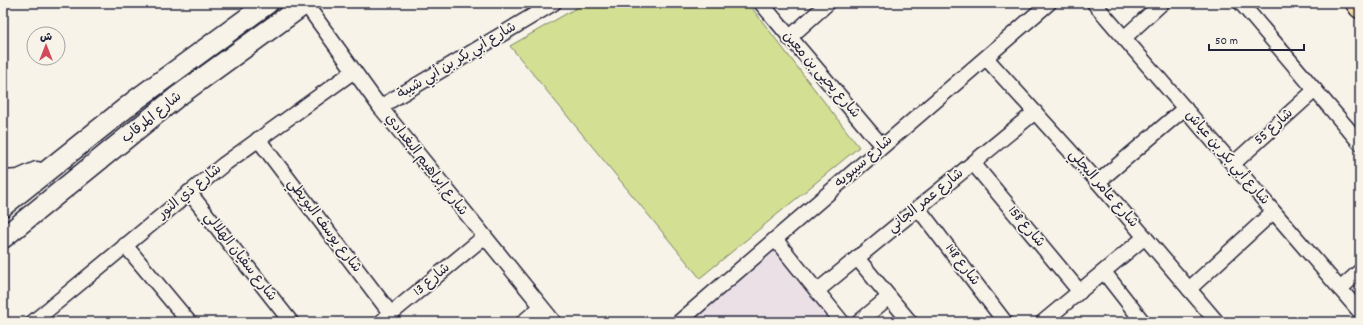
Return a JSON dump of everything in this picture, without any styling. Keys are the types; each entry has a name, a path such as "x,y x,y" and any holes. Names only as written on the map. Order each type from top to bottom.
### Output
{"main road":[{"name":"شارع المرقاب","path":"3,206 245,11 268,3"},
{"name":"شارع المرقاب","path":"3,238 178,96 306,3"},
{"path":"1357,3 1360,6"},
{"path":"120,144 142,114 142,105 137,99"},
{"path":"3,181 19,180 34,174 64,156"}],"street":[{"name":"شارع إبراهيم البغدادي","path":"306,3 380,106 554,322"},
{"name":"شارع أبي بكر بن أبي شيبة","path":"380,106 554,3"},
{"name":"شارع يحيى بن معين","path":"761,3 789,38 882,146"},
{"path":"789,38 828,3"},
{"name":"شارع سيبويه","path":"679,322 1049,3"},
{"name":"شارع أبي بكر بن عياش","path":"1094,3 1360,312"},
{"path":"1124,38 1162,3"},
{"path":"1241,3 1360,143"},
{"name":"شارع عامر البجلي","path":"986,58 1098,182 1217,322"},
{"name":"شارع ذي النور","path":"40,320 125,245 189,192 258,139 354,71"},
{"name":"شارع 55","path":"1232,164 1315,90"},
{"path":"1098,182 1184,108"},
{"name":"شارع عمر الجاني","path":"817,291 1035,112"},
{"name":"شارع يوسف البويطي","path":"258,139 386,318"},
{"name":"شارع 158","path":"973,163 1080,292"},
{"name":"شارع سفيان الهلالي","path":"189,192 291,322"},
{"name":"شارع 148","path":"918,208 1005,322"},
{"path":"1189,288 1273,212"},
{"name":"شارع 13","path":"386,318 484,237"},
{"path":"1045,321 1145,237"},
{"path":"775,239 842,322"},
{"path":"125,245 181,319"},
{"path":"857,258 910,322"},
{"path":"1340,289 1360,271"},
{"path":"1104,272 1143,322"},
{"path":"859,322 889,297"},
{"path":"523,322 541,307"}],"shaded area":[{"path":"776,246 835,322 688,322"}],"green space":[{"path":"585,3 748,3 859,147 700,278 510,46"}]}
